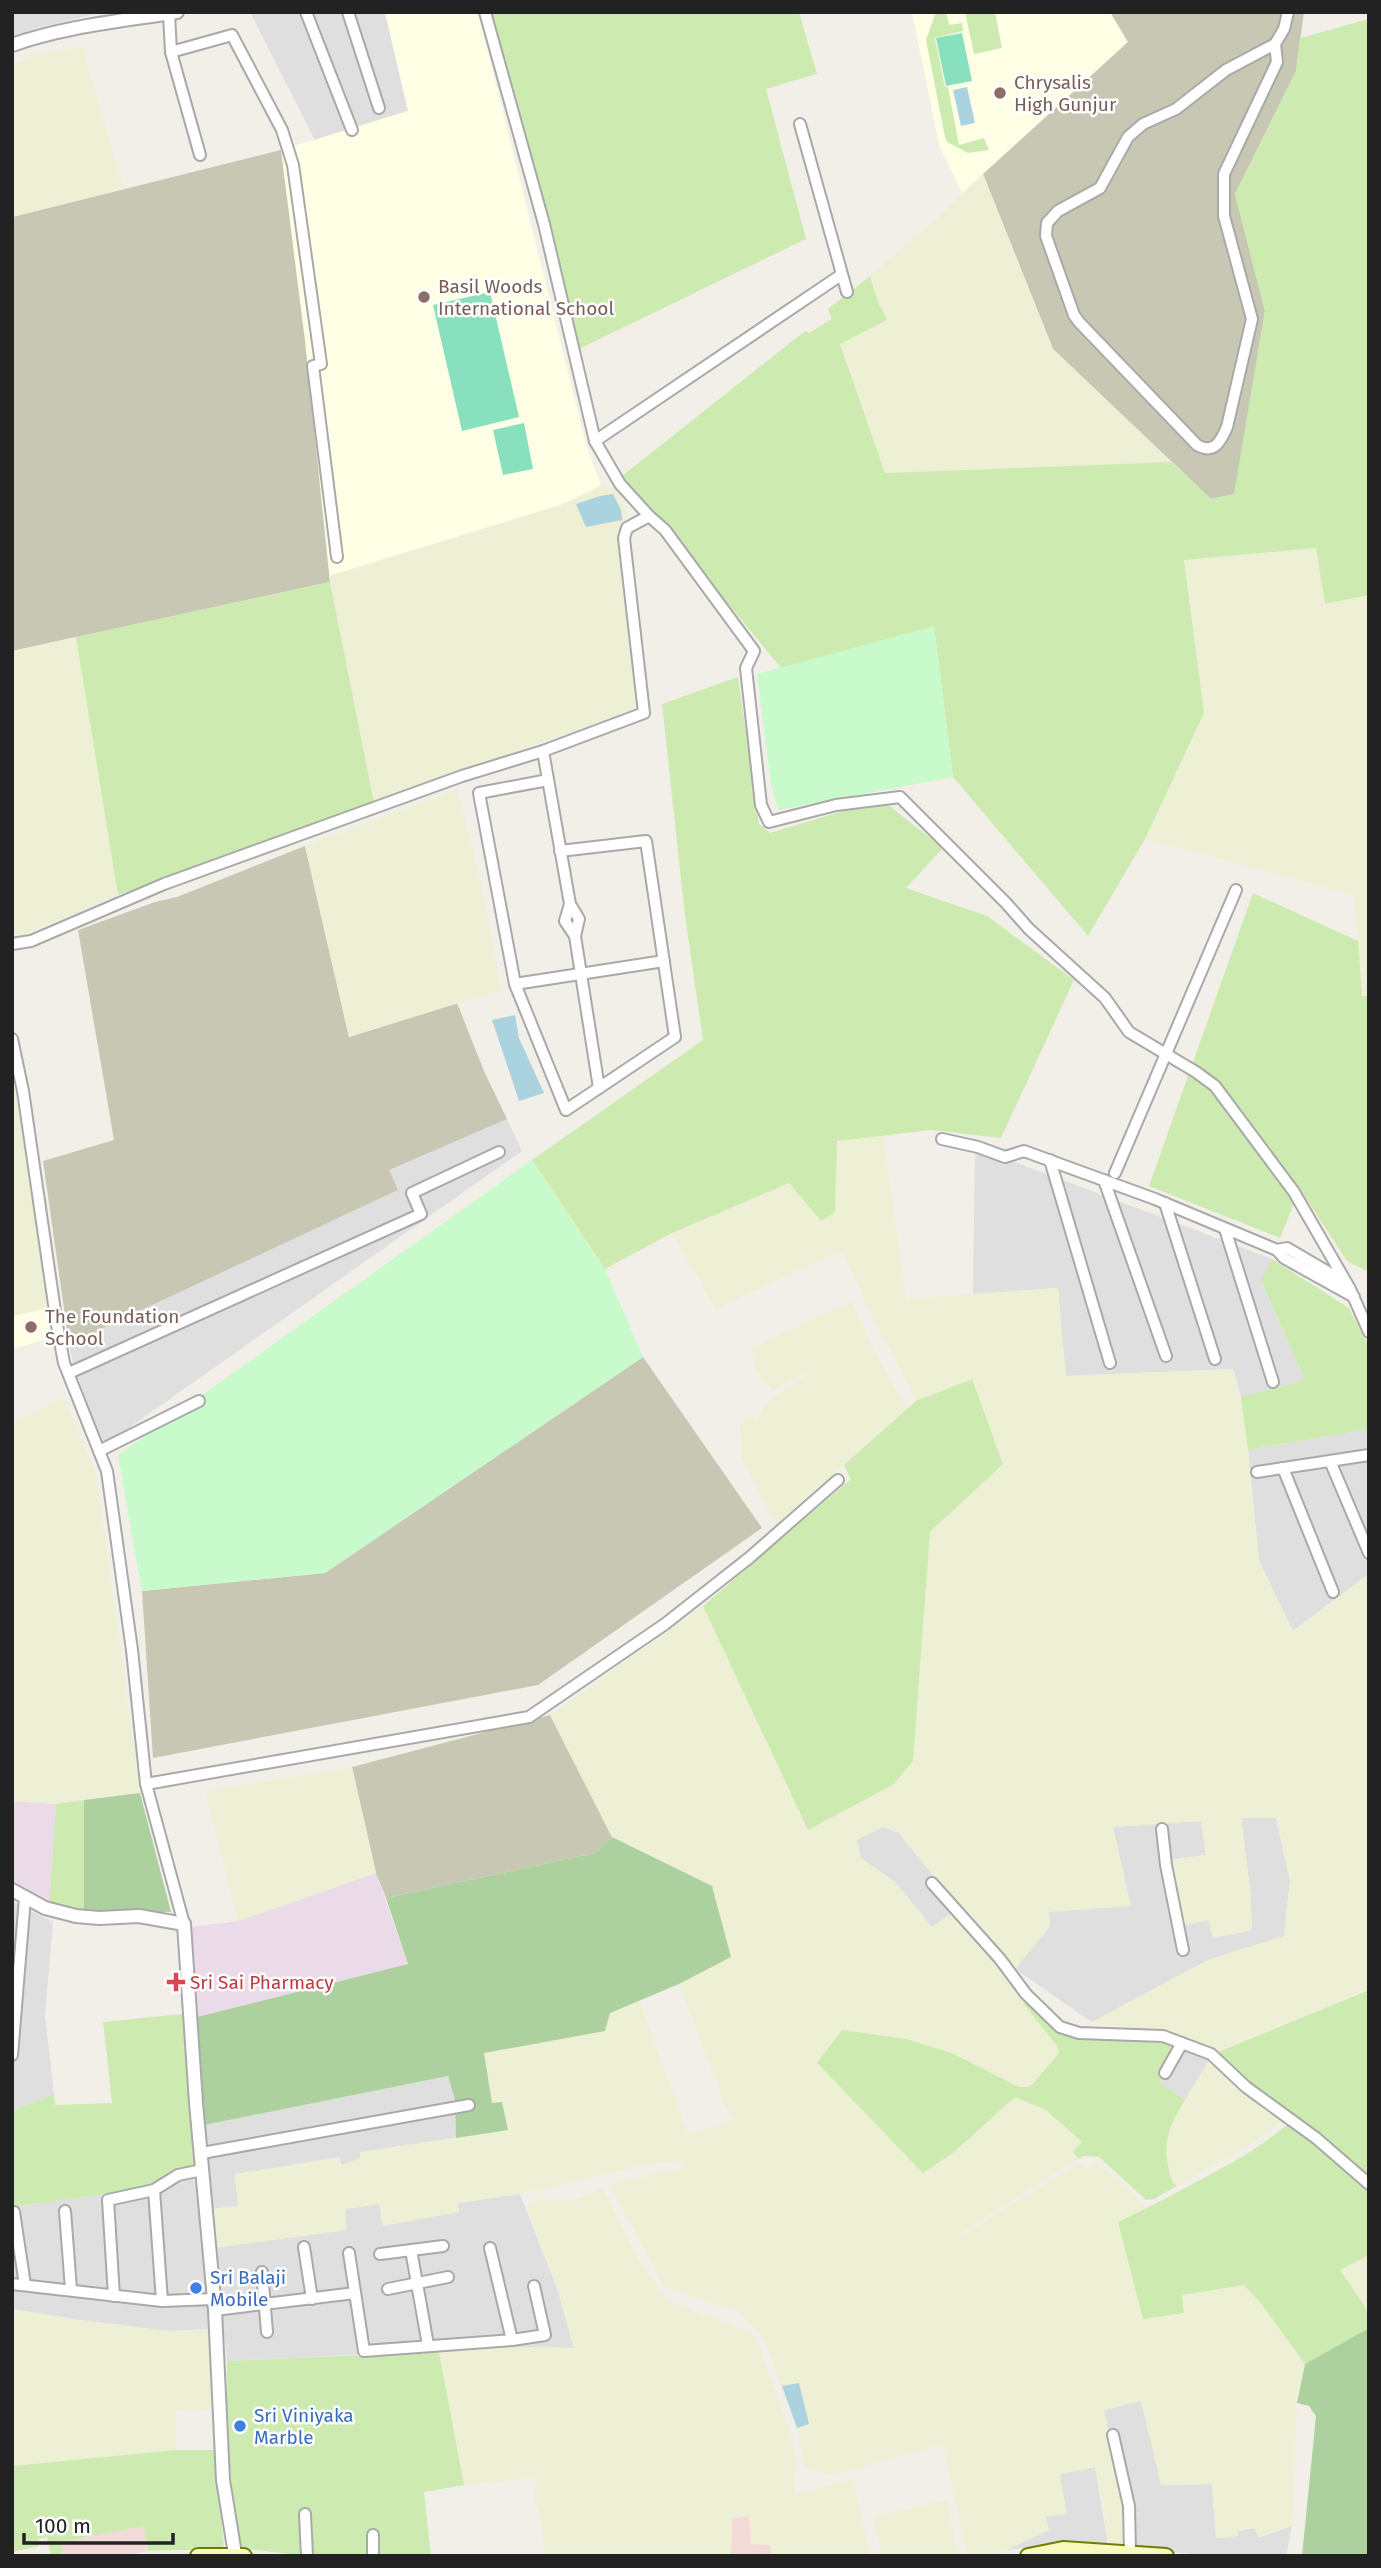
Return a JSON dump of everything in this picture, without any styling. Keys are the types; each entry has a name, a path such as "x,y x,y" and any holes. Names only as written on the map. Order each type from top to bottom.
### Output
{"main road":[{"path":"1028,2556 1130,2552 1166,2556"},
{"path":"198,2556 238,2555"}],"street":[{"path":"306,12 352,130"},
{"path":"348,12 379,108"},
{"path":"485,12 544,224 595,441 620,484 665,530 754,651 746,668 761,805 769,822 836,805 900,797 1029,929 1105,998 1129,1032 1215,1086 1294,1192 1347,1283 1369,1332"},
{"path":"1275,44 1277,62 1224,174 1224,216 1252,319 1227,427 1221,442 1205,450 1197,445 1079,322 1046,236 1047,223 1058,211 1100,188 1128,137 1143,124 1176,109 1226,70 1275,44 1284,29 1287,12"},
{"path":"12,46 37,36 121,16 173,13 172,52 200,155"},
{"path":"172,52 232,35 282,130 293,165 320,364 313,366 337,557"},
{"path":"800,124 847,292"},
{"path":"595,441 841,275"},
{"path":"12,944 31,941 164,884 462,776 543,751 643,712 624,538 627,528 649,516"},
{"path":"543,751 569,904 565,921 575,936 599,1088"},
{"path":"548,780 479,793 515,984 566,1110 675,1037 646,841 561,851"},
{"path":"1115,1173 1236,890"},
{"path":"515,984 664,961"},
{"path":"12,1039 23,1091 57,1325 69,1373 107,1471 132,1650 146,1784 184,1924 196,2103 214,2304 223,2480 238,2555"},
{"path":"942,1139 978,1147 996,1156 1005,1157 1024,1151 1166,1203 1278,1250 1284,1258 1354,1297"},
{"path":"69,1373 421,1214 412,1193 499,1152"},
{"path":"1050,1160 1110,1363"},
{"path":"1104,1180 1166,1356"},
{"path":"1166,1203 1215,1359"},
{"path":"1225,1229 1273,1382"},
{"path":"1278,1250 1287,1248 1347,1283"},
{"path":"99,1451 199,1401"},
{"path":"1257,1472 1369,1455"},
{"path":"1331,1461 1369,1553"},
{"path":"1283,1468 1333,1592"},
{"path":"146,1784 529,1717 665,1624 749,1558 838,1480"},
{"path":"1162,1829 1166,1865 1183,1950"},
{"path":"932,1884 1000,1959 1026,1994 1060,2027 1079,2033 1163,2036 1211,2054 1246,2087 1316,2138 1369,2184"},
{"path":"12,1890 45,1908 76,1916 139,1916 184,1924"},
{"path":"12,2055 25,1898"},
{"path":"1165,2073 1182,2043"},
{"path":"202,2153 470,2105"},
{"path":"114,2296 107,2200 154,2190 178,2175 202,2170"},
{"path":"154,2190 162,2301"},
{"path":"65,2211 71,2289"},
{"path":"15,2212 25,2285"},
{"path":"304,2246 312,2299"},
{"path":"380,2255 443,2246"},
{"path":"490,2248 512,2340"},
{"path":"411,2250 428,2345"},
{"path":"349,2253 364,2351 545,2335 534,2286"},
{"path":"262,2272 267,2332"},
{"path":"388,2289 448,2277"},
{"path":"12,2284 162,2301 214,2304 265,2304 355,2293"},
{"path":"1113,2435 1129,2506 1130,2552"},
{"path":"305,2514 307,2556"},
{"path":"373,2535 373,2556"}],"shaded area":[{"path":"12,12 103,12 12,37"},
{"path":"250,12 385,12 408,111 315,140"},
{"name":"Basil Woods International School","path":"385,12 478,12 586,444 601,486 561,505 329,576 281,150 408,111"},
{"name":"Chrysalis High Gunjur","path":"912,12 1110,12 1128,42 962,193 939,145"},
{"path":"1110,12 1304,12 1296,71 1235,194 1265,311 1235,494 1211,499 1053,349 983,174 1128,42"},
{"path":"82,47 124,189 12,217 12,65 35,55"},
{"path":"281,150 305,341 330,582 12,651 12,217"},
{"path":"983,174 1053,349 1171,462 885,473 840,343 887,320 870,276 933,222"},
{"path":"601,486 616,489 628,517 650,703 374,803 329,576 561,505"},
{"path":"1317,548 1325,603 1369,595 1369,996 1362,996 1354,895 1145,839 1204,713 1184,560"},
{"path":"76,637 118,895 17,937 12,924 12,651"},
{"path":"457,789 484,897 501,990 349,1037 305,846"},
{"path":"305,846 349,1037 457,1003 484,1071 507,1119 389,1170 398,1190 69,1344 43,1161 114,1140 78,930 155,902 177,897"},
{"path":"16,1088 48,1308 12,1316 12,1089"},
{"path":"507,1119 522,1151 103,1446 73,1364 69,1344 398,1190 388,1170"},
{"path":"883,1134 906,1299 1058,1288 1066,1376 1233,1369 1243,1406 1259,1561 1293,1631 1369,1574 1369,1989 1216,2053 1183,2036 1092,2022 1208,1960 1284,1936 1290,1880 1276,1818 1241,1818 1250,1888 1250,1931 1213,1938 1208,1920 1179,1926 1169,1860 1206,1855 1201,1821 1113,1827 1131,1906 1049,1912 1050,1926 1015,1969 978,1922 941,1890 935,1878 900,1833 883,1827 857,1840 861,1858 895,1882 932,1927 952,1913 980,1940 1026,1997 1028,2009 1057,2046 1059,2053 1030,2087 1019,2087 954,2054 907,2039 842,2030 923,2173 953,2153 1015,2097 1046,2110 1082,2142 1073,2151 1078,2159 965,2230 963,2235 1079,2163 1087,2168 1097,2162 1148,2208 1118,2222 1181,2295 1244,2285 1260,2302 1305,2364 1297,2404 1292,2526 1258,2538 1255,2528 1238,2531 1238,2536 1216,2538 1212,2484 1161,2485 1141,2401 1104,2410 1122,2500 1124,2546 1108,2544 1103,2501 1095,2467 1060,2474 1067,2514 1046,2516 1049,2530 1006,2550 985,2556 967,2556 943,2444 831,2476 805,2466 798,2433 764,2338 739,2312 664,2287 610,2185 687,2166 683,2161 651,2164 521,2194 458,2203 459,2212 383,2226 379,2204 345,2209 346,2230 214,2248 211,2209 238,2206 235,2174 339,2157 342,2165 360,2158 360,2152 507,2130 502,2103 492,2103 484,2053 531,2044 639,2000 688,2135 734,2119 726,2108 679,1984 731,1957 712,1887 612,1837 550,1715 703,1606 808,1830 913,1761 930,1532 1003,1464 972,1380 916,1401 867,1306 842,1250 716,1309 672,1233 790,1183 821,1221 835,1212 836,1141"},
{"path":"975,1147 1272,1259 1261,1282 1305,1380 1241,1397 1233,1369 1065,1376 1058,1288 973,1294"},
{"path":"852,1301 876,1353 907,1409 776,1525 742,1458 740,1424 753,1415 755,1419 764,1412 762,1406 812,1371 772,1390 756,1370 752,1348"},
{"name":"The Foundation School","path":"48,1308 51,1338 12,1349 12,1316"},
{"path":"643,1357 762,1528 538,1685 153,1758 142,1591 325,1573"},
{"path":"64,1398 96,1474 140,1793 56,1804 12,1801 12,1423"},
{"path":"1369,1429 1369,1574 1293,1631 1259,1561 1248,1450"},
{"path":"550,1715 612,1837 595,1853 386,1898 376,1873 352,1767"},
{"path":"352,1767 376,1873 238,1921 205,1791"},
{"path":"12,1801 56,1804 49,1905 12,1885"},
{"path":"1241,1818 1276,1818 1290,1880 1284,1936 1208,1960 1092,2022 1015,1969 1050,1926 1049,1912 1112,1827 1201,1821 1206,1855 1170,1860 1180,1926 1208,1920 1252,1926"},
{"path":"883,1827 899,1833 935,1878 941,1890 958,1905 952,1913 932,1927 895,1882 861,1858 856,1840"},
{"path":"376,1873 408,1964 197,2017 191,1927 238,1921"},
{"path":"12,1901 53,1922 45,2015 54,2094 12,2111"},
{"path":"1176,2044 1210,2059 1185,2100 1161,2084 1159,2072"},
{"path":"1210,2059 1257,2102 1283,2121 1253,2143 1177,2186 1171,2182 1164,2151 1171,2123"},
{"path":"448,2076 455,2099 456,2138 360,2152 360,2158 341,2166 340,2158 235,2175 238,2206 211,2209 204,2125"},
{"path":"197,2163 210,2329 169,2331 12,2309 12,2207 151,2188 167,2174 186,2171"},
{"path":"603,2188 639,2260 668,2301 755,2336 788,2425 796,2459 794,2494 853,2479 870,2556 771,2556 770,2545 751,2544 749,2516 732,2518 731,2556 545,2556 540,2517 535,2502 536,2478 464,2485 439,2352 512,2347 574,2348 558,2291 527,2207 541,2199 574,2200"},
{"path":"520,2194 558,2291 574,2348 512,2347 227,2361 214,2248 346,2230 345,2209 380,2204 383,2225 459,2212 457,2203"},
{"path":"1369,2255 1369,2315 1340,2270"},
{"path":"12,2309 169,2331 210,2329 212,2409 176,2411 176,2450 12,2466"},
{"path":"1142,2400 1161,2485 1212,2484 1216,2538 1238,2536 1238,2531 1255,2528 1259,2537 1292,2526 1286,2556 1206,2556 1124,2546 1124,2517 1104,2410"},
{"path":"1095,2467 1108,2544 1081,2543 1006,2550 1048,2530 1046,2516 1060,2474"},
{"path":"946,2500 958,2556 882,2556 873,2517"},
{"path":"750,2516 770,2545 771,2556 731,2556 732,2518"},
{"path":"144,2526 148,2551 124,2556 52,2556 63,2554 60,2542"}],"green space":[{"path":"492,12 799,12 817,74 766,89 806,239 579,349"},
{"path":"936,12 946,12 949,25 962,23 963,31 935,38 959,145 984,138 989,150 968,153 947,142 945,137 926,40"},
{"path":"965,12 995,12 1002,48 974,54"},
{"path":"1369,19 1369,595 1325,604 1316,548 1184,560 1204,713 1145,839 1088,936 953,777 934,627 782,669 622,476 805,331 809,333 832,319 828,309 870,276 887,320 840,344 885,473 1171,462 1211,499 1234,494 1265,311 1235,194 1296,71 1300,38"},
{"path":"962,33 972,81 946,86 936,38"},
{"path":"490,292 519,417 462,431 433,305"},
{"path":"524,423 533,469 503,475 493,430"},
{"path":"330,582 374,803 118,895 76,637"},
{"path":"934,626 953,777 778,810 771,784 757,674"},
{"path":"738,677 759,824 770,833 843,811 888,805 943,848 906,888 987,916 1074,980 1001,1138 931,1130 837,1141 835,1212 821,1221 789,1183 672,1233 605,1269 532,1160 703,1040 685,916 662,704"},
{"path":"1253,893 1358,941 1362,996 1369,996 1369,1272 1347,1261 1300,1189 1280,1238 1149,1186"},
{"path":"532,1160 605,1269 643,1357 325,1573 142,1591 118,1455"},
{"path":"1272,1259 1349,1308 1369,1347 1369,1429 1248,1450 1241,1397 1305,1380 1261,1281"},
{"path":"972,1379 1003,1464 930,1532 913,1761 894,1784 808,1830 703,1606 851,1479 844,1465 916,1401"},
{"path":"140,1793 171,1912 84,1912 84,1800"},
{"path":"84,1800 84,1912 49,1905 56,1804"},
{"path":"612,1837 712,1886 731,1957 679,1984 610,2013 605,2031 484,2053 492,2103 502,2102 508,2130 456,2138 455,2100 448,2076 204,2125 197,2017 408,1964 386,1898 595,1853"},
{"path":"1369,1990 1369,2179 1323,2137 1248,2083 1216,2053"},
{"path":"1026,1997 1062,2033 1097,2039 1163,2040 1176,2044 1160,2072 1161,2084 1185,2100 1172,2123 1166,2147 1171,2177 1177,2186 1154,2199 1146,2200 1099,2157 1084,2156 1078,2159 1073,2151 1082,2142 1046,2110 1015,2097 953,2153 923,2173 817,2063 842,2030 907,2039 954,2054 1019,2087 1030,2087 1059,2053 1057,2046 1024,2004"},
{"path":"182,2014 197,2163 186,2171 167,2174 151,2188 12,2207 12,2111 54,2094 55,2105 112,2103 103,2022"},
{"path":"1289,2123 1329,2153 1369,2192 1369,2255 1340,2270 1366,2308 1369,2328 1305,2364 1260,2302 1244,2285 1182,2295 1184,2313 1143,2319 1118,2222 1232,2163"},
{"path":"1369,2328 1369,2553 1366,2556 1302,2556 1316,2416 1309,2406 1297,2403 1305,2364"},
{"path":"439,2352 464,2485 424,2492 431,2556 305,2556 239,2548 227,2442 227,2361"},
{"path":"176,2450 215,2450 224,2549 148,2551 144,2526 61,2542 63,2554 51,2556 47,2537 38,2539 39,2546 12,2552 12,2466"}],"water":[{"path":"967,87 975,123 961,126 953,90"},
{"path":"613,494 621,510 622,520 586,527 576,504"},
{"path":"515,1015 519,1038 544,1093 519,1101 492,1020"},
{"path":"799,2383 809,2424 797,2428 782,2386"}],"place":[{"name":"Chrysalis High Gunjur","path":"1000,93"},
{"name":"Basil Woods International School","path":"424,297"},
{"name":"The Foundation School","path":"31,1327"},
{"name":"Sri Sai Pharmacy","path":"176,1982"},
{"name":"Sri Balaji Mobile","path":"196,2288"},
{"name":"Sri Viniyaka Marble","path":"240,2426"}]}
